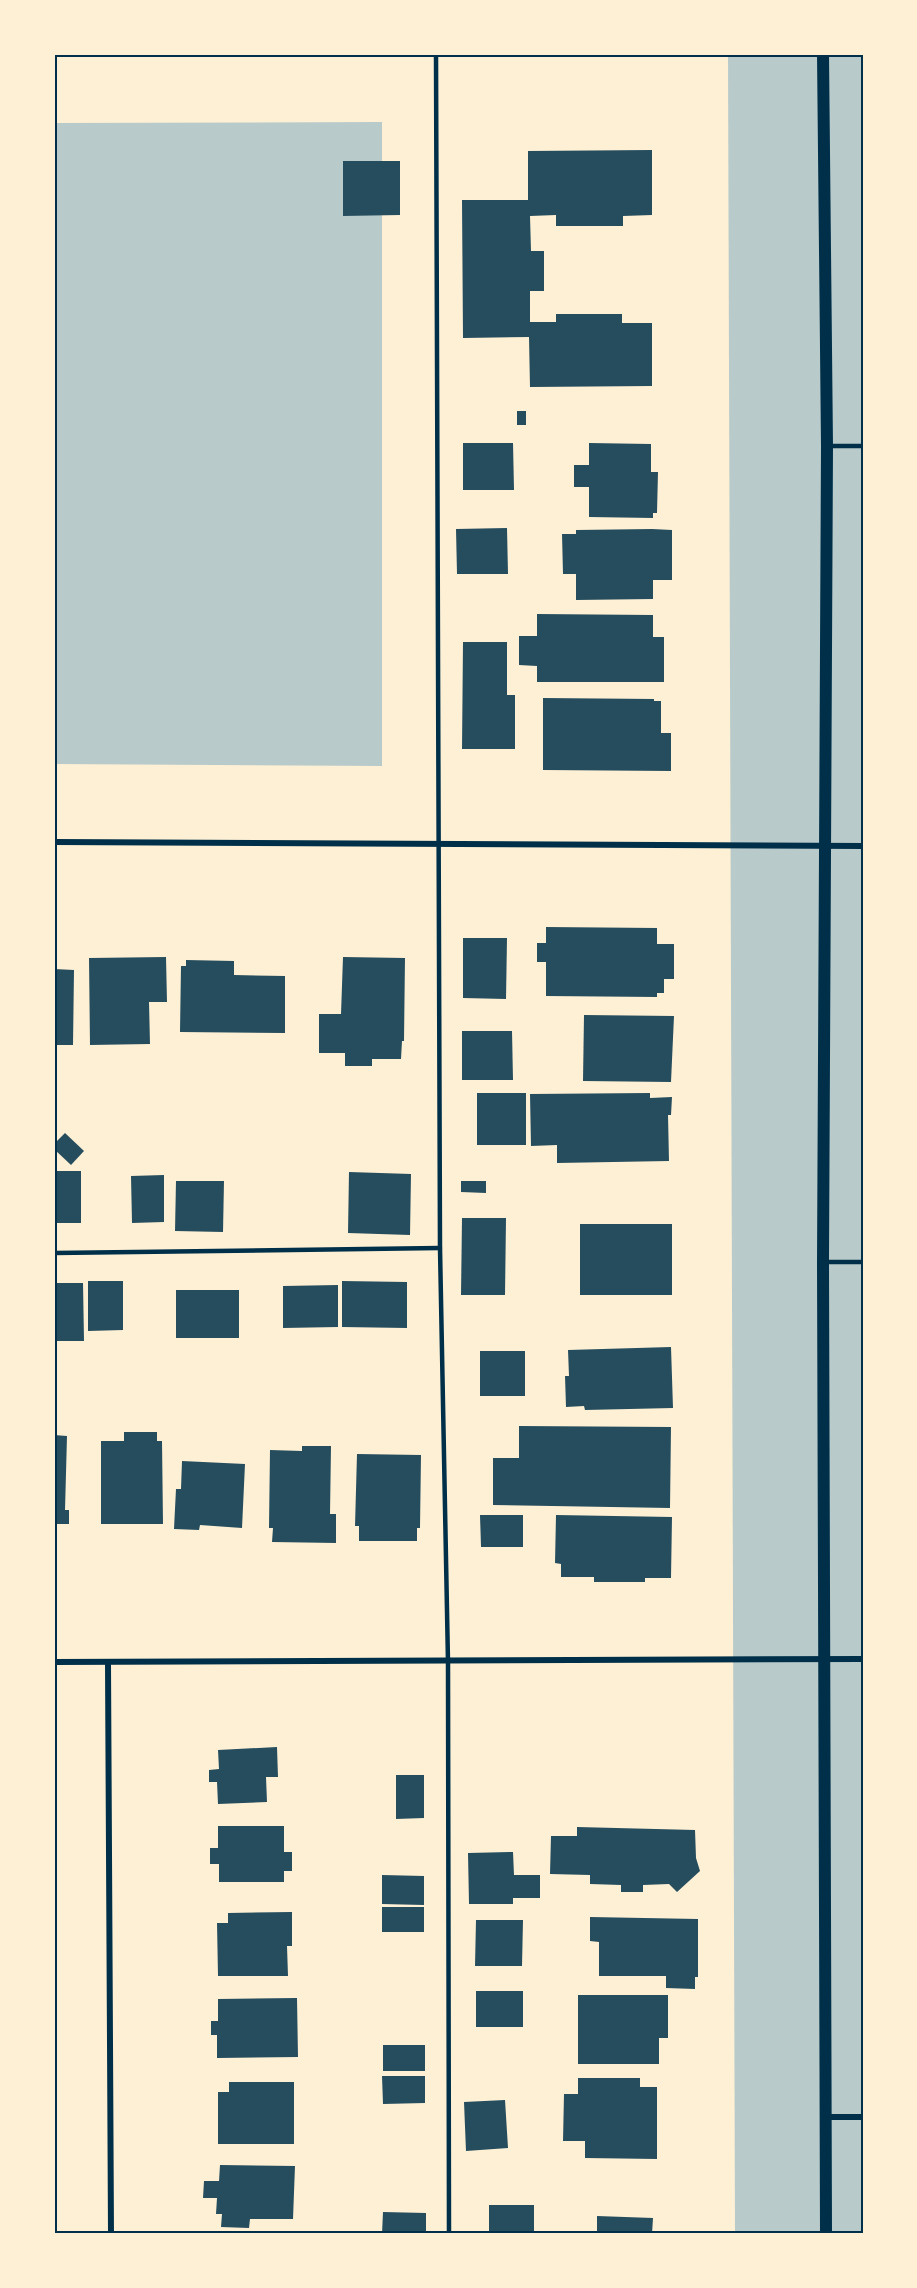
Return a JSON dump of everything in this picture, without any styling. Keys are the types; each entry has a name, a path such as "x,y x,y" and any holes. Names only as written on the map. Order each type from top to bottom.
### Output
{"main road":[{"path":"823,54 828,446 823,1262 826,2234"}],"street":[{"path":"54,843 863,846"},
{"path":"54,1662 863,1659"},
{"path":"108,1663 111,2234"},
{"path":"826,2117 863,2117"}],"lane":[{"path":"436,54 440,1248 448,1662 449,2234"},
{"path":"828,446 863,446"},
{"path":"54,1252 440,1248"},
{"path":"823,1262 863,1262"}],"shaded area":[{"path":"728,54 863,54 863,2234 735,2234"},
{"path":"382,122 382,766 54,764 54,123"}],"building":[{"path":"652,150 652,215 623,216 623,226 556,226 556,215 530,216 531,251 544,251 544,291 530,291 530,322 556,322 556,314 622,314 622,323 652,323 652,386 530,387 529,337 463,338 462,200 528,200 528,151"},
{"path":"343,161 400,161 400,215 343,216"},
{"path":"517,411 526,411 526,425 517,425"},
{"path":"463,443 513,443 514,490 463,490"},
{"path":"589,443 651,444 651,472 658,472 657,513 653,513 653,518 589,517 589,487 574,487 574,465 589,465"},
{"path":"507,528 508,574 457,574 456,529"},
{"path":"576,530 672,530 672,580 653,580 653,599 576,600 576,574 563,574 562,534 576,534"},
{"path":"537,614 653,615 653,637 664,637 664,682 537,682 537,666 519,665 519,636 537,636"},
{"path":"463,642 507,642 507,695 515,695 515,749 462,749"},
{"path":"543,698 654,699 654,701 661,701 661,733 671,733 671,771 543,770"},
{"path":"546,927 657,928 657,944 674,944 674,979 664,979 664,993 657,993 657,997 546,996 546,962 537,962 537,943 546,943"},
{"path":"463,938 507,938 506,999 463,998"},
{"path":"166,957 167,1002 149,1002 150,1044 90,1045 89,958"},
{"path":"343,957 405,958 404,1041 402,1041 401,1059 372,1059 372,1066 345,1066 345,1053 319,1053 319,1014 341,1014"},
{"path":"186,960 234,961 234,975 285,976 285,1033 180,1032 181,966 186,966"},
{"path":"54,969 74,970 73,1045 54,1045"},
{"path":"584,1015 674,1016 671,1082 583,1081"},
{"path":"462,1031 512,1031 513,1080 462,1080"},
{"path":"477,1093 526,1093 526,1145 477,1145"},
{"path":"650,1093 650,1098 672,1097 671,1115 668,1115 669,1161 557,1163 557,1145 531,1146 530,1094"},
{"path":"65,1133 84,1151 71,1165 54,1149 54,1144"},
{"path":"54,1171 81,1171 81,1223 54,1223"},
{"path":"349,1172 411,1174 410,1235 348,1233"},
{"path":"164,1175 164,1222 132,1223 131,1176"},
{"path":"176,1181 224,1181 223,1232 175,1231"},
{"path":"461,1181 486,1181 486,1193 461,1192"},
{"path":"462,1218 506,1218 505,1295 461,1295"},
{"path":"580,1224 672,1224 672,1295 580,1295"},
{"path":"88,1281 123,1281 123,1330 88,1331"},
{"path":"342,1281 407,1282 407,1328 342,1327"},
{"path":"54,1283 83,1283 84,1341 54,1341"},
{"path":"338,1285 338,1327 283,1328 283,1286"},
{"path":"176,1290 239,1290 239,1338 176,1338"},
{"path":"671,1347 673,1408 585,1410 584,1406 566,1407 565,1376 569,1376 568,1350"},
{"path":"480,1351 525,1351 525,1396 480,1396"},
{"path":"519,1426 671,1427 670,1508 493,1505 493,1458 519,1458"},
{"path":"124,1432 157,1432 157,1441 162,1441 163,1524 101,1524 101,1441 124,1441"},
{"path":"54,1435 67,1436 65,1510 69,1510 69,1524 54,1524"},
{"path":"302,1446 331,1446 330,1514 336,1514 336,1543 272,1542 273,1528 269,1528 270,1450 302,1451"},
{"path":"357,1454 421,1455 420,1528 417,1528 417,1541 359,1541 359,1526 355,1526"},
{"path":"182,1461 245,1464 242,1528 200,1525 199,1530 174,1529 176,1489 181,1489"},
{"path":"480,1515 523,1515 523,1547 481,1547"},
{"path":"556,1515 672,1517 671,1578 645,1578 645,1582 594,1582 594,1577 561,1577 561,1564 555,1563"},
{"path":"277,1747 278,1777 266,1777 267,1802 218,1804 217,1782 209,1782 209,1770 219,1769 218,1750"},
{"path":"396,1775 424,1775 424,1818 396,1819"},
{"path":"218,1826 284,1826 284,1852 292,1852 292,1871 284,1871 284,1882 219,1882 219,1864 210,1864 210,1848 218,1848"},
{"path":"577,1827 695,1830 696,1858 700,1871 677,1892 669,1884 643,1885 643,1892 621,1892 621,1885 590,1884 590,1875 550,1874 551,1836 577,1836"},
{"path":"513,1852 514,1875 540,1875 540,1898 513,1898 513,1904 469,1904 468,1853"},
{"path":"382,1875 424,1876 424,1905 382,1904"},
{"path":"382,1907 424,1907 424,1932 382,1932"},
{"path":"292,1912 292,1946 287,1946 288,1976 218,1976 217,1923 228,1923 228,1913"},
{"path":"590,1917 698,1919 698,1977 695,1977 695,1989 666,1988 666,1976 599,1976 599,1942 590,1941"},
{"path":"476,1920 523,1920 522,1966 475,1966"},
{"path":"476,1991 523,1991 523,2027 476,2027"},
{"path":"578,1995 668,1995 668,2038 659,2038 659,2064 578,2064"},
{"path":"297,1998 298,2057 217,2058 217,2035 211,2035 211,2021 218,2021 218,1999"},
{"path":"383,2045 425,2045 425,2071 383,2071"},
{"path":"382,2076 425,2076 425,2103 383,2104"},
{"path":"578,2078 640,2078 640,2087 657,2087 657,2159 585,2158 585,2141 563,2141 564,2094 578,2094"},
{"path":"229,2082 294,2082 294,2144 218,2144 218,2092 229,2092"},
{"path":"505,2100 508,2148 466,2151 464,2102"},
{"path":"220,2165 295,2166 293,2219 250,2219 249,2228 221,2227 222,2214 216,2214 217,2198 203,2198 204,2181 219,2181"},
{"path":"489,2205 534,2205 534,2234 489,2234"},
{"path":"383,2212 426,2213 426,2234 382,2234"},
{"path":"597,2216 653,2218 652,2234 597,2234"}]}
